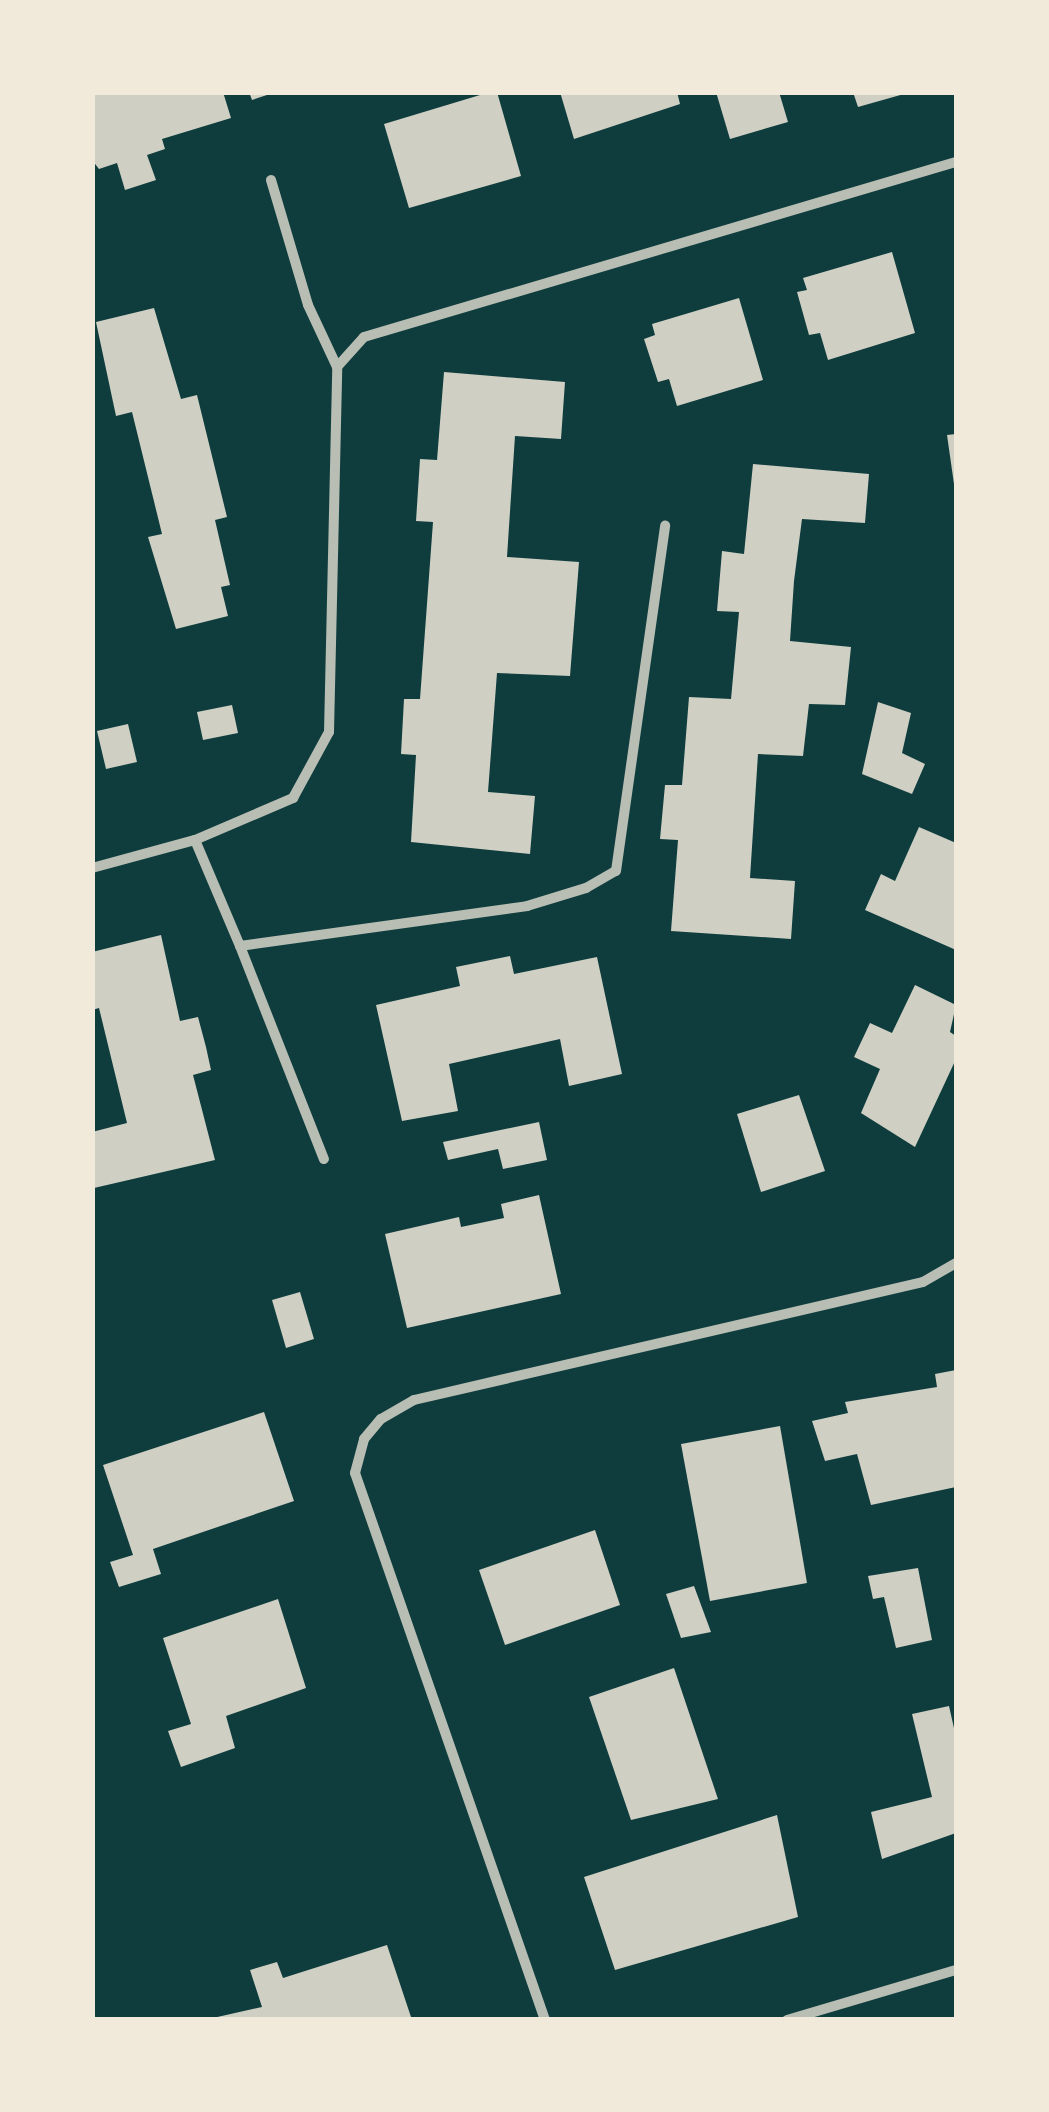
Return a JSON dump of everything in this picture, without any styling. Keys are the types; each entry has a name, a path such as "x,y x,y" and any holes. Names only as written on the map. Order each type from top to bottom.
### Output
{"street":[{"path":"337,367 364,338 956,162"},
{"path":"92,868 195,840 293,798 328,732 337,367 308,305 271,180"},
{"path":"240,946 527,906 586,888 616,871 666,525"},
{"path":"195,840 324,1159"},
{"path":"545,2020 355,1473 364,1438 381,1419 414,1400 923,1282 956,1263"},
{"path":"786,2020 956,1970"}],"building":[{"path":"92,92 223,92 231,118 162,139 165,149 147,155 156,180 125,190 117,163 99,169 92,160"},
{"path":"249,92 272,92 273,93 252,100"},
{"path":"497,92 521,176 409,208 384,124"},
{"path":"560,92 677,92 680,104 574,139"},
{"path":"716,92 779,92 788,122 730,139"},
{"path":"853,92 904,92 904,94 858,107"},
{"path":"892,252 915,333 828,360 820,333 809,335 797,292 807,290 803,278"},
{"path":"739,298 763,380 677,406 669,379 658,382 644,339 655,335 652,324"},
{"path":"154,308 181,399 197,395 227,517 215,520 230,585 221,587 228,616 176,629 148,537 162,534 132,412 116,416 96,322"},
{"path":"444,372 565,382 561,439 515,436 507,557 579,562 570,676 497,673 488,792 535,796 530,854 411,842 416,755 401,754 404,699 420,699 433,522 416,521 420,459 437,460"},
{"path":"956,434 956,484 954,484 947,435"},
{"path":"753,464 869,474 865,523 802,519 794,581 790,641 851,647 845,705 809,704 803,756 758,754 750,878 795,881 791,939 671,931 678,840 660,839 665,785 682,785 689,697 731,699 739,612 717,611 722,551 744,554"},
{"path":"878,702 911,713 902,753 925,764 912,794 862,774"},
{"path":"232,705 238,733 203,740 197,712"},
{"path":"128,724 137,762 106,769 97,731"},
{"path":"919,827 956,843 956,950 865,910 881,874 895,881"},
{"path":"161,935 180,1021 198,1017 206,1047 211,1070 193,1075 215,1160 94,1188 92,1132 127,1123 99,1008 92,1010 92,952"},
{"path":"510,956 514,974 597,957 622,1074 569,1086 560,1039 449,1064 458,1111 402,1121 376,1005 460,986 456,967"},
{"path":"915,985 956,1005 950,1032 956,1036 956,1059 915,1147 861,1113 880,1069 854,1057 870,1023 892,1033"},
{"path":"799,1095 825,1171 761,1192 737,1114"},
{"path":"539,1122 547,1160 503,1169 498,1149 448,1160 443,1142"},
{"path":"539,1195 561,1294 407,1328 385,1234 459,1217 461,1227 504,1218 501,1204"},
{"path":"300,1292 314,1339 286,1348 272,1300"},
{"path":"956,1370 956,1487 871,1505 857,1454 825,1461 812,1421 848,1413 845,1402 937,1387 935,1374"},
{"path":"264,1412 294,1501 153,1549 161,1574 119,1587 110,1562 133,1555 103,1465"},
{"path":"780,1426 807,1583 710,1601 681,1444"},
{"path":"595,1530 620,1605 505,1645 479,1570"},
{"path":"918,1568 932,1640 896,1648 884,1597 873,1599 868,1576"},
{"path":"694,1586 711,1632 681,1638 666,1594"},
{"path":"278,1599 306,1688 226,1716 235,1748 181,1767 168,1731 191,1724 163,1638"},
{"path":"674,1668 718,1799 631,1820 589,1697"},
{"path":"949,1706 956,1737 956,1833 882,1859 871,1812 932,1797 912,1714"},
{"path":"777,1815 798,1917 615,1970 584,1877"},
{"path":"387,1945 412,2020 204,2020 262,2007 250,1970 277,1962 283,1978"}]}
